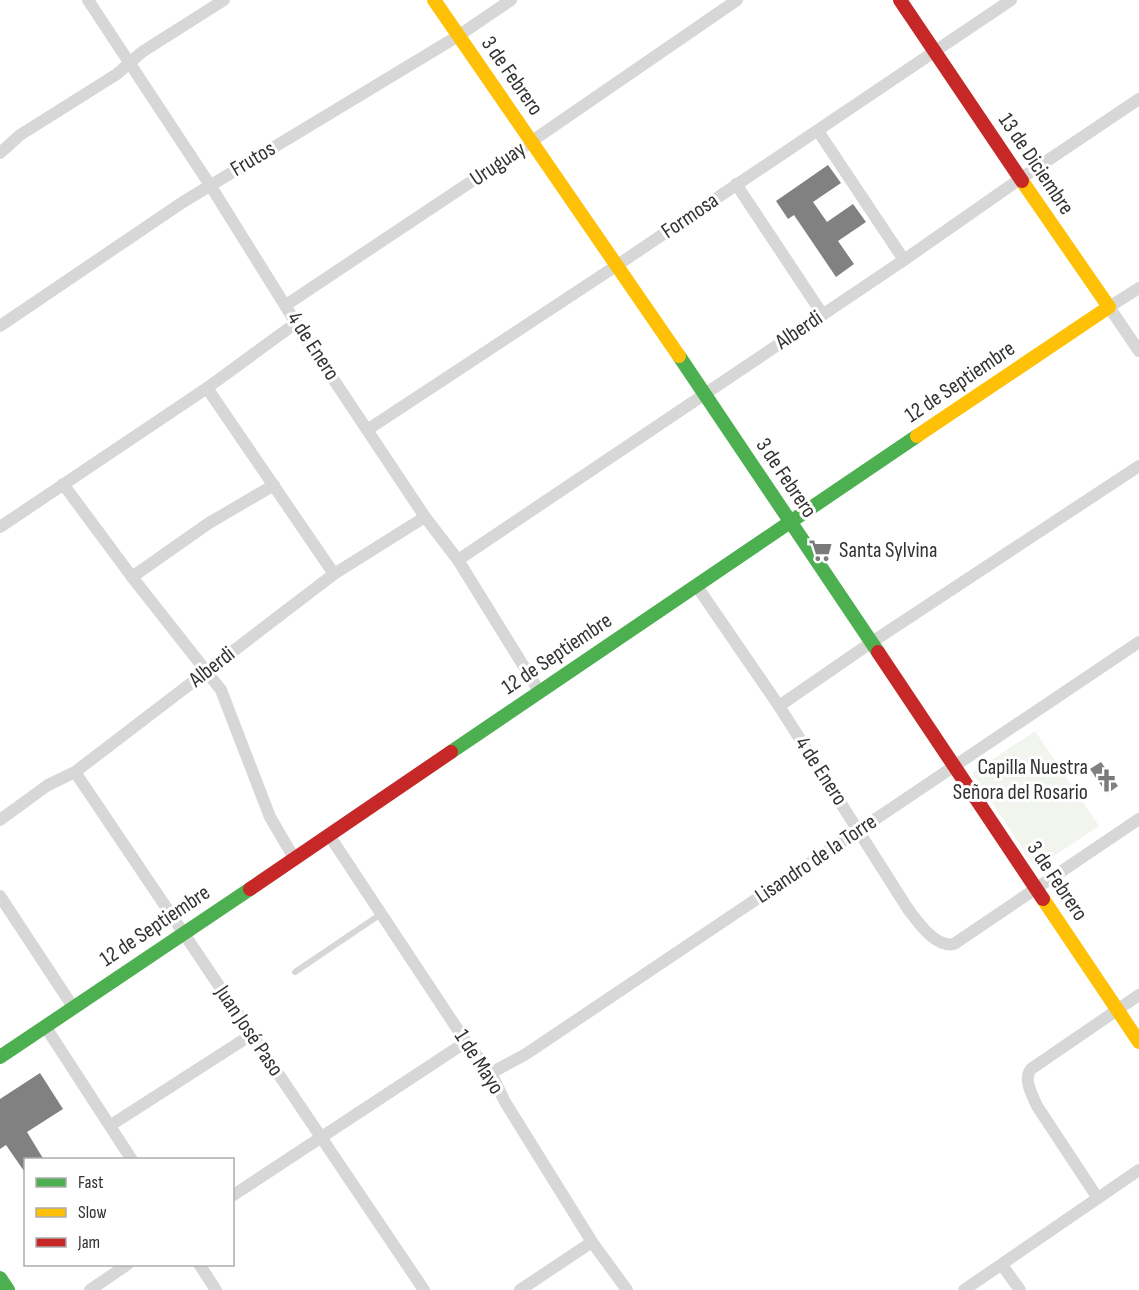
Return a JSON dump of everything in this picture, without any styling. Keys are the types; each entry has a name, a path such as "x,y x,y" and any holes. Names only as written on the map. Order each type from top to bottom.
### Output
{"street":[{"name":"4 de Enero","path":"88,0 210,185 296,323 425,517 458,560 539,691"},
{"path":"0,153 20,135 117,74 142,52 224,0"},
{"name":"3 de Febrero","path":"434,0 704,393 1139,1042"},
{"name":"Frutos","path":"0,326 210,185 458,36 511,0"},
{"name":"Uruguay","path":"286,305 532,141 737,0"},
{"name":"13 de Diciembre","path":"900,0 1139,351"},
{"name":"Formosa","path":"367,430 616,266 1011,0"},
{"name":"Alberdi","path":"458,560 1139,99"},
{"path":"818,131 904,260"},
{"path":"736,184 823,315"},
{"name":"12 de Septiembre","path":"0,1057 789,522 1139,288"},
{"path":"0,528 207,388 296,323"},
{"path":"207,388 334,574"},
{"path":"779,706 1139,466"},
{"path":"63,484 132,577 221,690 270,817 294,858"},
{"path":"132,577 209,524 274,485"},
{"name":"Alberdi","path":"0,820 48,785 75,772 334,574 425,517"},
{"name":"4 de Enero","path":"696,585 779,706 915,918 940,943 954,944 1037,888"},
{"name":"Lisandro de la Torre","path":"491,1073 526,1054 1139,642"},
{"name":"Juan José Paso","path":"75,772 423,1290"},
{"path":"1037,888 1139,819"},
{"name":"1 de Mayo","path":"329,835 466,1042 491,1073 505,1102 592,1242 627,1290"},
{"path":"0,897 73,1007"},
{"path":"1097,1197 1037,1106 1027,1073 1139,995"},
{"path":"45,1026 131,1158"},
{"path":"111,1125 251,1035"},
{"path":"234,1195 466,1042"},
{"path":"964,1290 1139,1170"},
{"path":"520,1290 592,1242"},
{"path":"1002,1264 1020,1290"},
{"path":"90,1290 125,1266"},
{"path":"200,1266 216,1290"},
{"path":"0,1278 8,1290"}],"lane":[{"path":"295,972 381,914"}],"shaded area":[{"path":"1035,731 1099,826 1036,868 972,773"}],"building":[{"path":"828,165 841,183 813,202 827,222 853,204 866,222 838,241 854,264 836,277 794,215 788,219 776,201"},
{"name":"Capilla Nuestra Señora del Rosario","path":"1101,762 1118,786 1107,794 1090,769"},
{"path":"40,1073 63,1109 27,1132 43,1158 24,1158 24,1171 6,1145 0,1149 0,1099"}],"traffic: fast":[{"path":"679,356 878,652"},
{"path":"451,752 917,436"},
{"path":"0,1057 250,889"},
{"path":"0,1278 8,1290"}],"traffic: slow":[{"path":"434,0 679,356"},
{"path":"917,436 1109,307 1022,181"},
{"path":"1043,899 1139,1042"}],"traffic: jam":[{"path":"900,0 1022,181"},
{"path":"878,652 1043,899"},
{"path":"250,889 451,752"}],"place":[{"name":"Santa Sylvina","path":"821,550"},
{"name":"Capilla Nuestra Señora del Rosario","path":"1106,780"}]}
